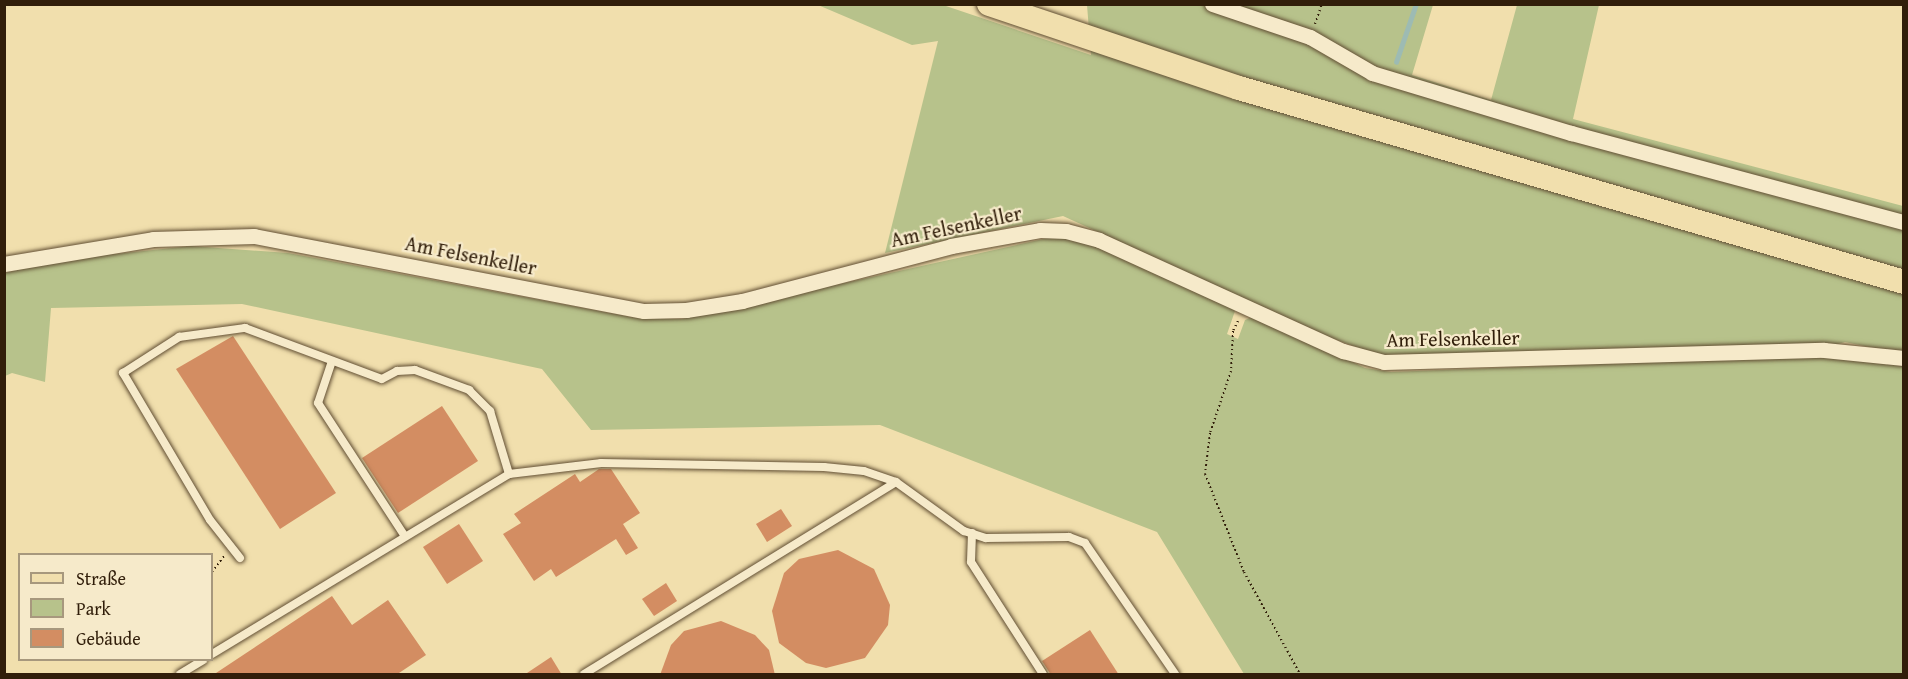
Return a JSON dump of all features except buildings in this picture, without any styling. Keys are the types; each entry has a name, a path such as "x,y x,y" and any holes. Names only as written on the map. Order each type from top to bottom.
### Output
{"main road":[{"path":"988,4 1239,88 1904,282"}],"street":[{"path":"1212,4 1310,37 1372,73 1571,133 1904,222"},
{"name":"Am Felsenkeller","path":"4,264 153,239 254,236 644,311 686,310 742,301 951,246 1040,230 1099,240 1343,351 1384,362 1824,350 1904,358"}],"lane":[{"path":"240,558 210,520 123,373 179,337 210,330 244,328 382,379 397,371 415,370 469,390 490,411 509,474"},
{"path":"332,361 318,403 404,535"},
{"path":"213,653 404,535 509,474 601,463 824,467 864,471 896,482 972,533 986,538 1069,537 1084,543 1175,675"},
{"path":"584,675 896,482"},
{"path":"972,533 971,562 1043,675"},
{"path":"180,675 201,661"}],"path":[{"path":"1310,37 1322,4"},
{"path":"1246,305 1233,331 1231,371 1210,433 1205,474 1244,572 1300,675"},
{"path":"213,571 231,546"}],"green space":[{"path":"818,5 943,5 1091,55 1087,5 1433,5 1412,75 1491,100 1517,5 1599,5 1573,119 1903,206 1903,354 1845,342 1831,346 1378,355 1326,336 1063,216 885,253 938,41 912,45"},
{"path":"1066,234 1231,304 1235,311 1227,334 1238,339 1245,320 1256,315 1365,368 1391,372 1808,356 1903,366 1903,674 1244,674 1157,532 880,425 591,430 542,369 242,304 51,308 45,382 12,373 5,376 5,273 58,260 191,246 288,253 631,317 682,319"}],"waterway":[{"path":"1396,62 1416,4"}]}
